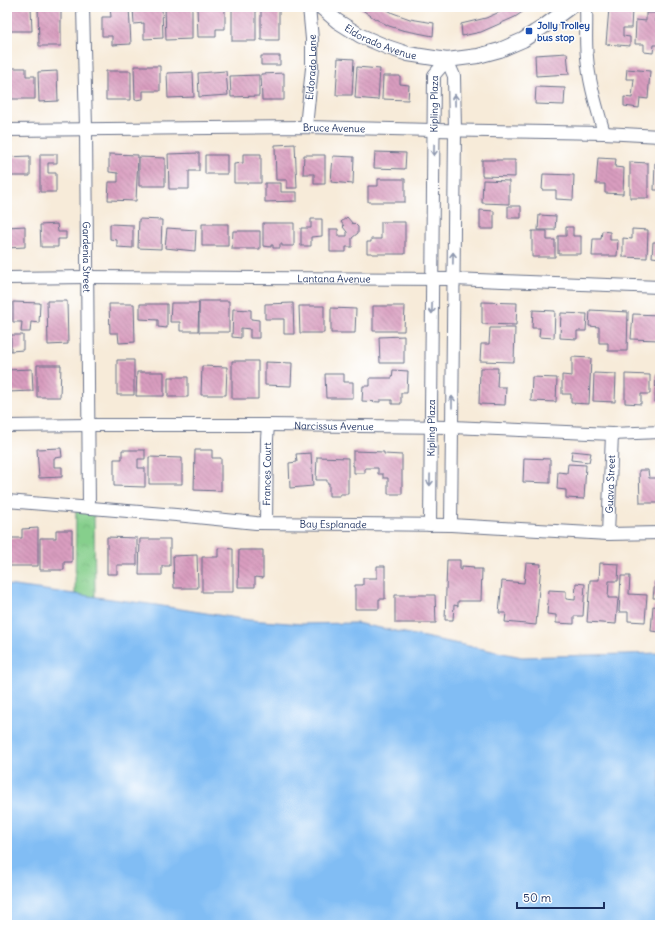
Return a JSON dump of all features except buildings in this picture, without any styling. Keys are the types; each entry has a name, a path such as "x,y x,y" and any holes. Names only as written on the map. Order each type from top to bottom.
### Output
{"street":[{"name":"Gardenia Street","path":"83,7 86,128 89,508"},
{"name":"Eldorado Lane","path":"306,126 312,68 312,39 309,7"},
{"name":"Eldorado Avenue","path":"321,7 338,21 361,36 387,47 408,54 447,60 478,56 500,50 544,27 570,7"},
{"path":"586,7 585,36 587,58 592,89 604,133"},
{"name":"Kipling Plaza","path":"430,525 434,75 447,60 454,76 455,131 451,525"},
{"name":"Bruce Avenue","path":"7,130 306,126 455,131 604,133 660,136"},
{"name":"Lantana Avenue","path":"7,278 432,278 660,287"},
{"name":"Narcissus Avenue","path":"7,426 268,425 452,427 612,434 660,432"},
{"name":"Frances Court","path":"266,523 268,425"},
{"name":"Guava Street","path":"608,534 612,434"},
{"name":"Bay Esplanade","path":"7,501 245,522 451,525 608,534 660,533"}],"green space":[{"path":"76,507 94,508 95,597 75,594"}],"water":[{"path":"7,585 156,605 249,620 302,624 356,623 522,657 660,653 660,925 7,925"}],"place":[{"name":"Jolly Trolley bus stop","path":"529,31"}]}
